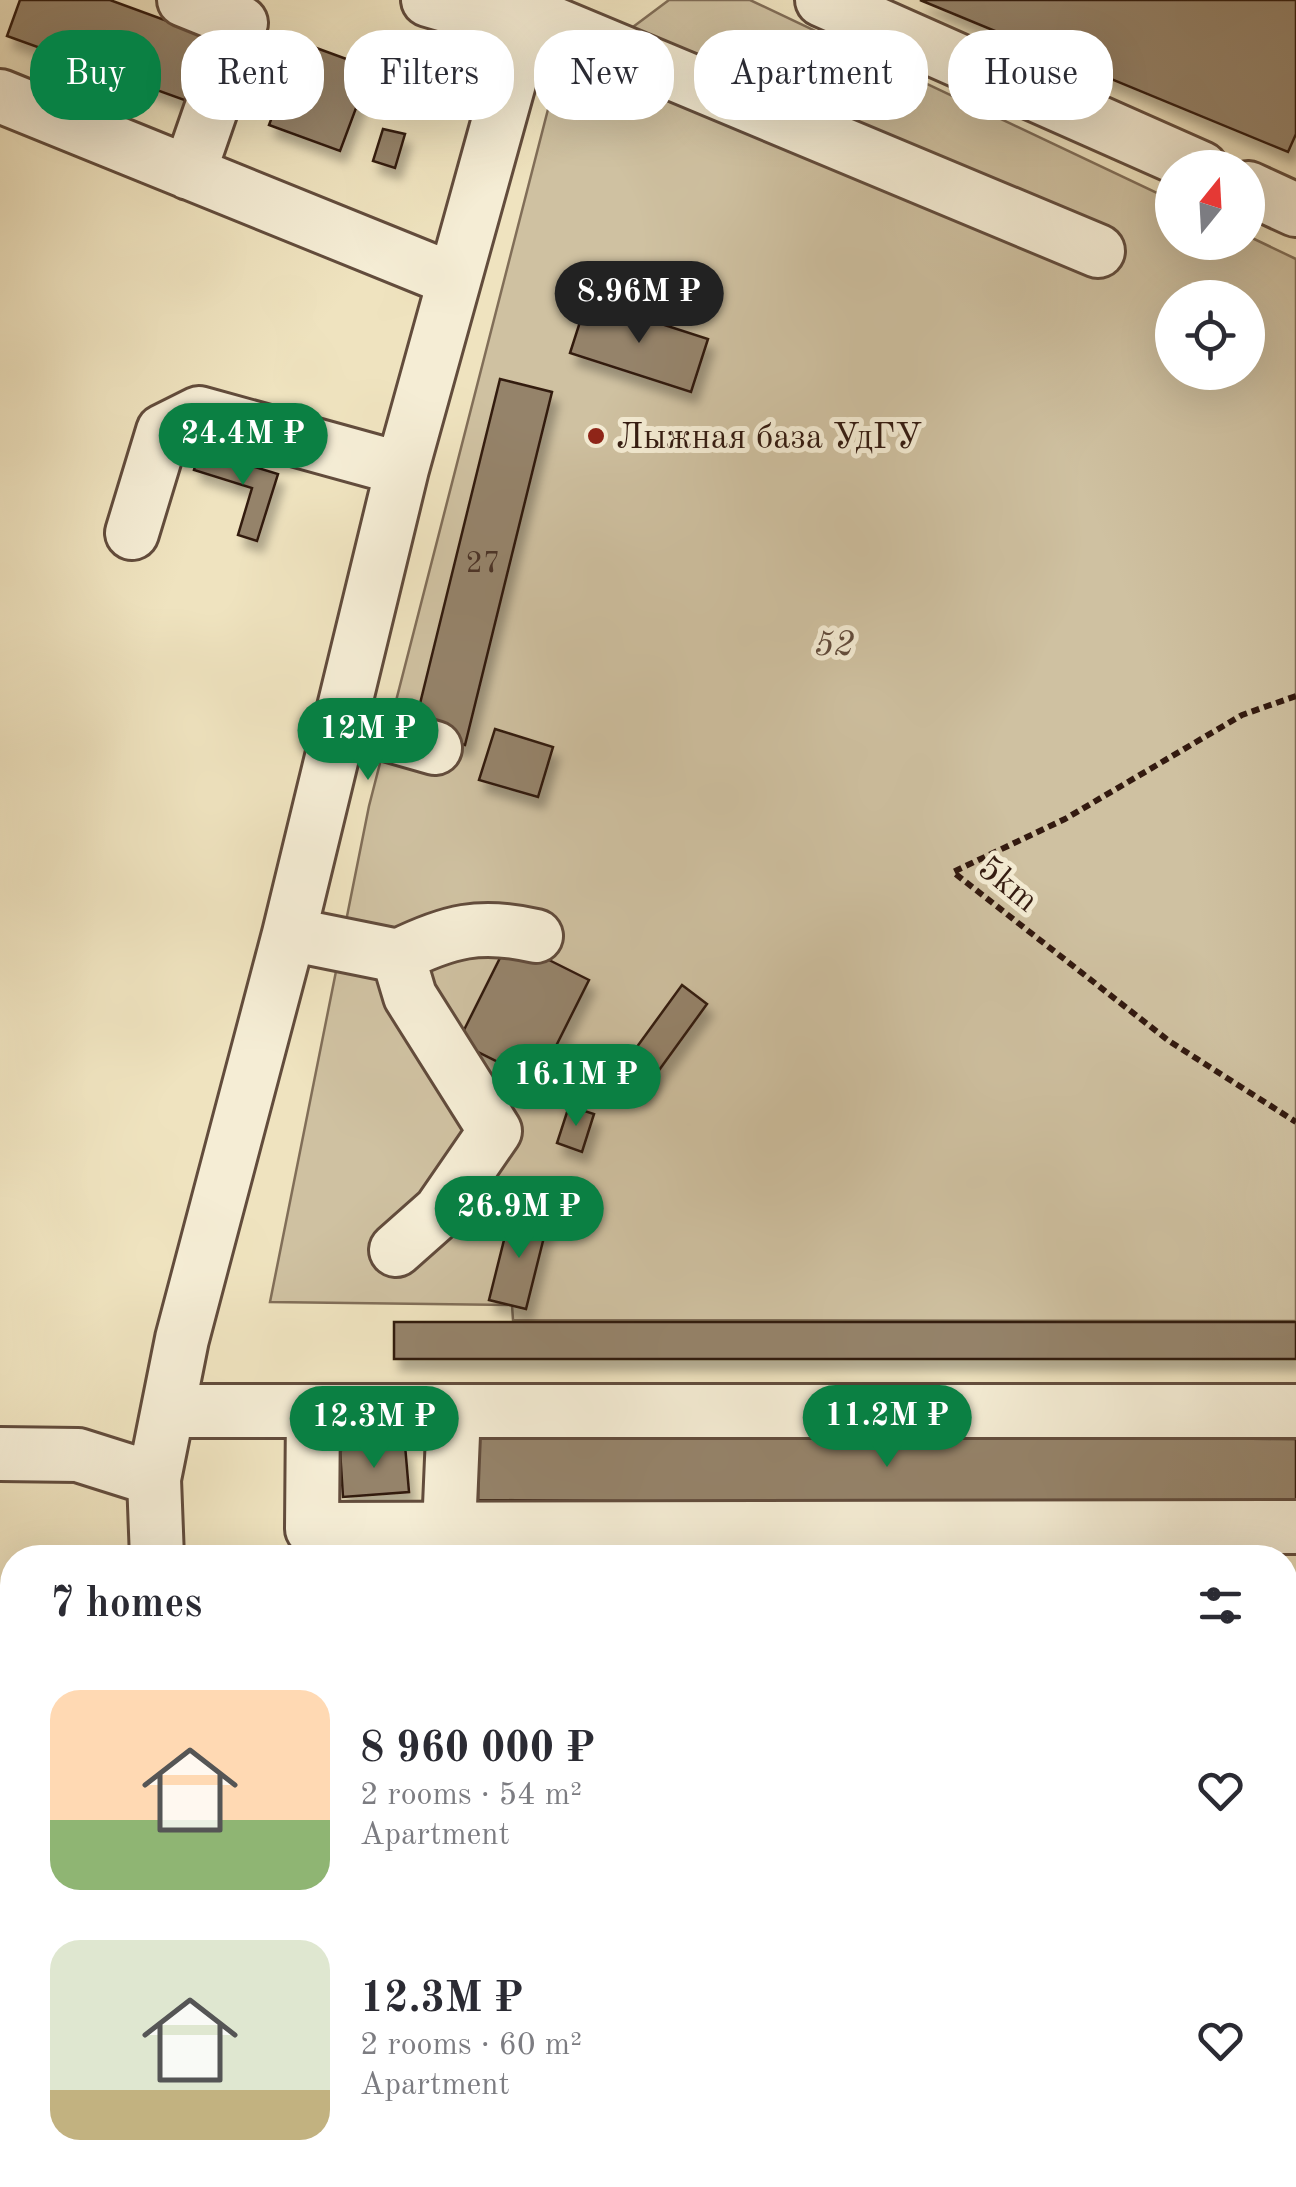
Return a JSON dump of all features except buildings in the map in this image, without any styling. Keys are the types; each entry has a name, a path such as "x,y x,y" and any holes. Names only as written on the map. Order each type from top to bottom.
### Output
{"street":[{"path":"184,0 241,22 190,173"},
{"path":"428,0 528,14 1098,251"},
{"path":"822,0 1160,150"},
{"path":"157,1545 154,1479 182,1339 289,934 402,468 528,14"},
{"path":"0,96 454,280"},
{"path":"1265,196 1296,210"},
{"path":"132,534 164,430 199,413 402,468"},
{"path":"340,722 435,748"},
{"path":"289,934 398,956 445,933 500,928 536,936"},
{"path":"396,1250 440,1211 494,1130 410,996 398,956"},
{"path":"168,1412 1296,1411"},
{"path":"313,1412 312,1529 1296,1527"},
{"path":"449,1529 454,1412"},
{"path":"0,1454 78,1455 154,1479"},
{"path":"405,2187 609,2187"}],"path":[{"name":"5km","path":"1296,696 1242,715 1066,819 953,872 1168,1041 1296,1122"}],"green space":[{"name":"52","path":"669,0 750,0 813,30 694,30 694,120 928,120 928,84 948,94 948,120 1003,120 1155,192 1155,260 1265,260 1265,244 1296,259 1296,1321 513,1320 512,1305 270,1302 369,806 545,120 674,120 674,30 629,30"}],"place":[{"name":"Лыжная база УдГУ","path":"596,436"}]}
